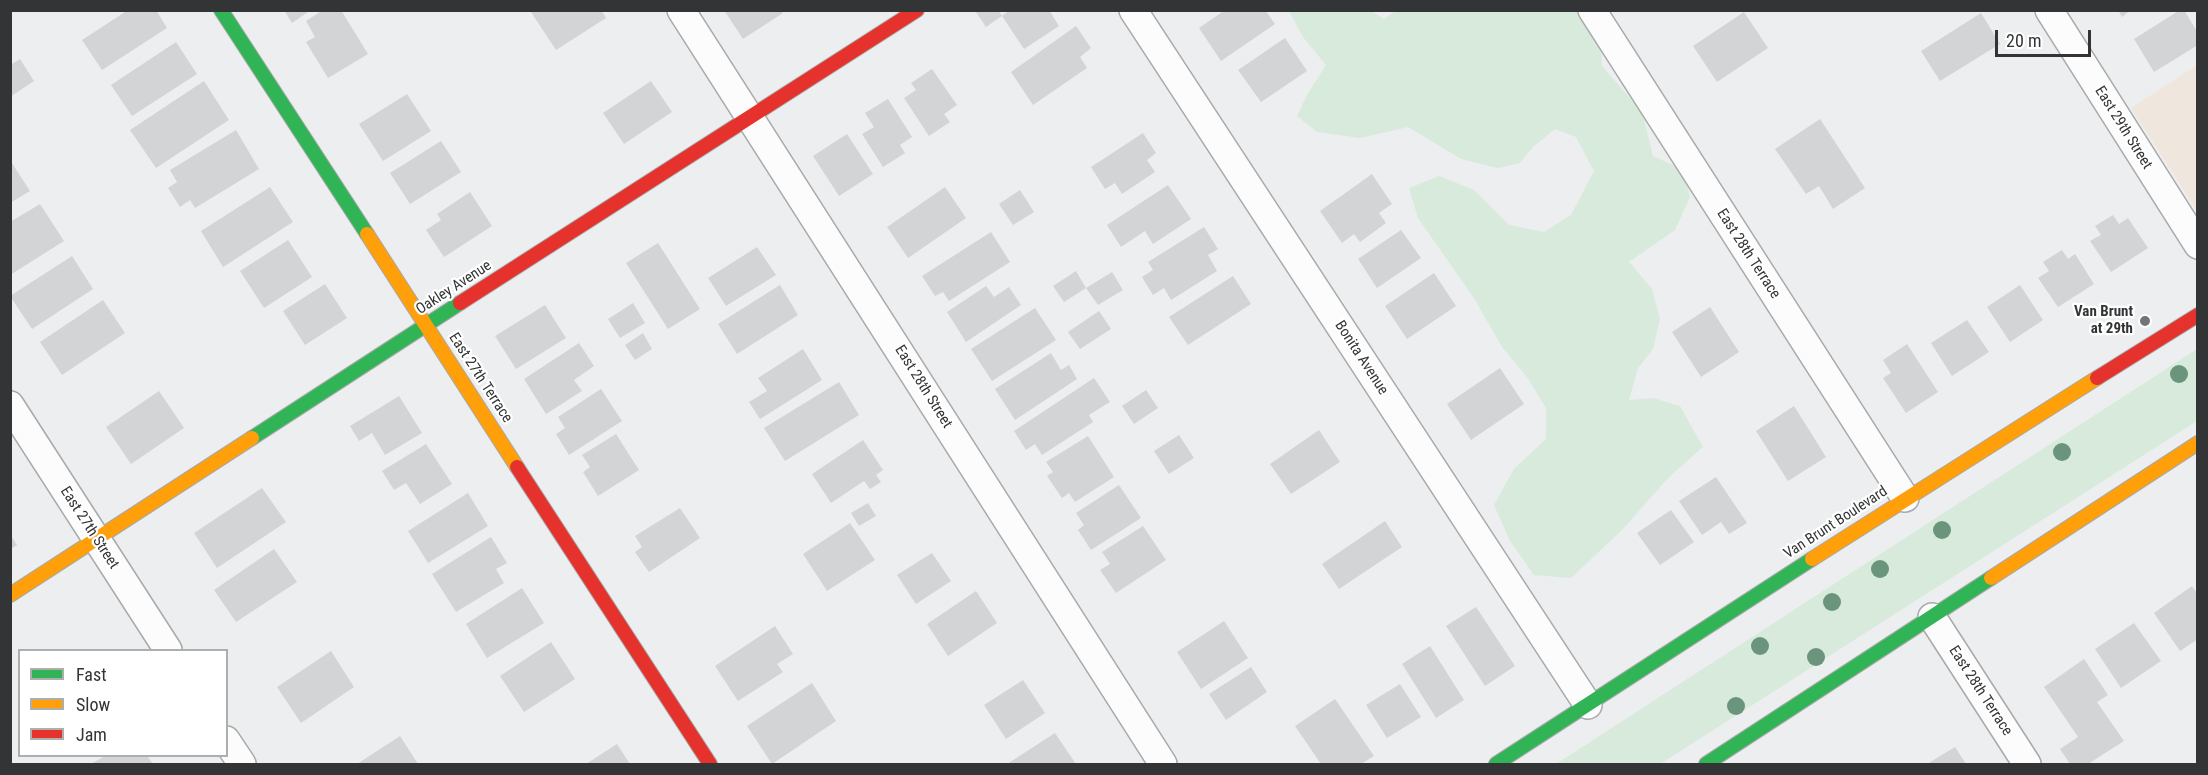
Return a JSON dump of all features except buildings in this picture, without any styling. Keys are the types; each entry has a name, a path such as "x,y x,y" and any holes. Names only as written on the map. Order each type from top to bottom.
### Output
{"street":[{"name":"East 27th Terrace","path":"221,10 711,765"},
{"name":"East 28th Street","path":"681,10 1163,765"},
{"name":"Oakley Avenue","path":"10,595 917,10"},
{"name":"Bonita Avenue","path":"1133,10 1588,705"},
{"name":"East 28th Terrace","path":"1592,10 1905,498"},
{"name":"East 29th Street","path":"2049,10 2198,245"},
{"name":"Van Brunt Boulevard","path":"1496,765 1905,498 2198,315"},
{"name":"East 27th Street","path":"10,405 167,649"},
{"path":"1706,765 2198,443"},
{"name":"East 28th Terrace","path":"1932,617 2027,765"},
{"path":"228,743 242,765"}],"shaded area":[{"path":"2197,65 2197,211 2131,108"}],"green space":[{"path":"1397,10 1584,11 1601,38 1602,66 1642,112 1653,156 1677,167 1687,184 1690,197 1675,230 1629,262 1652,289 1660,319 1653,349 1638,368 1629,400 1653,398 1680,406 1703,447 1669,477 1623,529 1571,578 1534,575 1510,541 1494,505 1514,469 1546,439 1546,408 1527,377 1502,347 1474,298 1418,218 1409,188 1439,176 1474,190 1509,225 1544,232 1571,215 1594,171 1576,137 1555,129 1534,146 1520,163 1498,168 1461,159 1408,127 1360,138 1317,132 1297,116 1308,93 1326,65 1303,37 1289,11 1371,11 1384,19"},
{"path":"2197,349 2197,421 1660,764 1556,764"}],"traffic: fast":[{"path":"221,10 367,234"},
{"path":"252,438 460,303"},
{"path":"1496,764 1812,559"},
{"path":"1706,764 1991,578"}],"traffic: slow":[{"path":"367,234 517,467"},
{"path":"1812,559 2097,378"},
{"path":"10,595 252,438"},
{"path":"1991,578 2198,443"}],"traffic: jam":[{"path":"460,303 917,10"},
{"path":"2097,378 2198,315"},
{"path":"517,467 710,764"}],"place":[{"name":"Van Brunt at 29th","path":"2145,321"}]}
